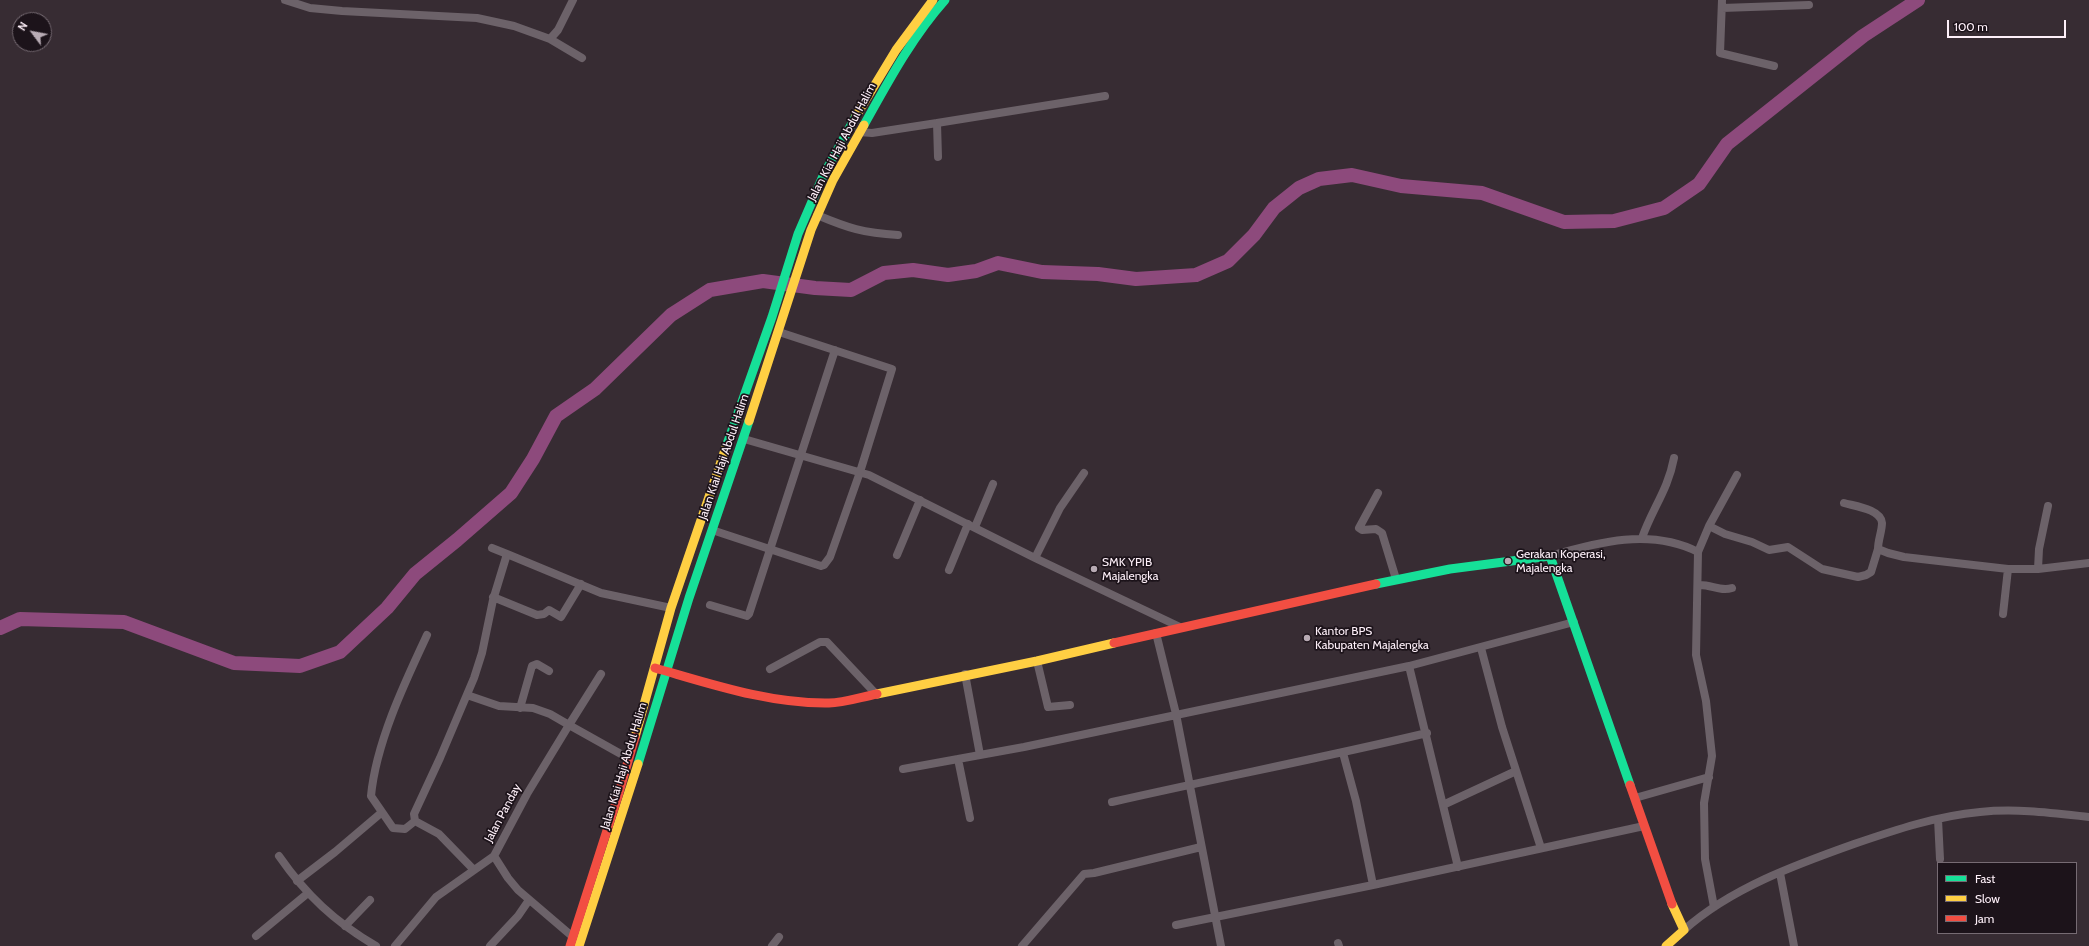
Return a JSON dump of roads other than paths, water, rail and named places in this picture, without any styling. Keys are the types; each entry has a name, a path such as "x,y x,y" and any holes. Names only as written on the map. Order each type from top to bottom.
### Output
{"main road":[{"name":"Jalan Kiai Haji Abdul Halim","path":"570,946 601,852 671,608 772,316 790,257 823,176 844,136 896,50 933,0"},
{"name":"Jalan Kiai Haji Abdul Halim","path":"579,946 632,784 665,671 744,439 783,320 801,258 817,215 833,180 888,82 931,16 944,0"},
{"path":"655,668 774,699 801,703 830,703 965,674 1037,661 1180,627 1396,579 1450,569 1550,556 1669,897 1684,930 1666,946"}],"street":[{"path":"285,0 310,8 477,18 514,26 553,41 582,58"},
{"path":"553,41 573,0"},
{"path":"1774,66 1720,53 1722,4 1809,5"},
{"path":"859,132 872,133 938,124 1105,96"},
{"path":"938,124 938,157"},
{"path":"817,215 854,230 869,233 898,235"},
{"path":"712,530 770,548 820,566 828,562 860,472 881,400 892,370 779,332"},
{"path":"710,605 747,616 751,610 835,350"},
{"path":"744,439 801,457 860,472 1180,627"},
{"path":"1642,538 1647,523 1664,492 1674,458"},
{"path":"1035,558 1060,508 1084,473"},
{"path":"1714,907 1705,859 1704,845 1704,803 1712,756 1706,701 1696,655 1695,638 1698,552 1709,526 1737,475"},
{"path":"949,570 993,484"},
{"path":"1378,493 1359,528 1362,530 1376,529 1382,533 1396,579"},
{"path":"897,555 920,500"},
{"path":"1709,526 1725,534 1752,542 1769,550 1788,547 1822,569 1858,577 1866,576 1871,572 1878,548 1882,523 1880,518 1873,512 1844,503"},
{"path":"2038,569 2039,550 2048,506"},
{"path":"1550,556 1583,546 1642,538 1674,543 1698,552"},
{"path":"492,548 520,558 553,575 601,593 671,608"},
{"path":"1878,548 1888,553 1904,557 2008,569 2038,569 2089,563"},
{"path":"415,821 414,814 417,805 440,758 467,695 482,653 493,597 501,568 507,554"},
{"path":"2003,614 2008,569"},
{"path":"493,597 540,615 549,610 561,617 580,584"},
{"path":"1698,585 1708,584 1725,590 1732,588"},
{"path":"903,769 980,755 1410,666 1574,622"},
{"path":"1156,633 1176,714 1221,946"},
{"path":"415,821 405,829 393,828 381,813 371,796 376,767 401,690 427,636"},
{"path":"770,669 820,642 827,642 876,694"},
{"path":"1481,648 1502,727 1541,848"},
{"path":"1037,661 1048,707 1070,705"},
{"path":"520,708 532,666 537,664 549,671"},
{"path":"1410,666 1458,867"},
{"name":"Jalan Panday","path":"394,946 436,897 494,856 527,794 601,674"},
{"path":"965,674 980,755"},
{"path":"467,695 490,704 520,708 533,708 550,714 628,758"},
{"path":"1112,802 1189,784 1343,753 1426,733"},
{"path":"1343,753 1356,801 1373,885"},
{"path":"958,759 970,818"},
{"path":"1442,805 1516,771"},
{"path":"1635,798 1709,777"},
{"path":"1684,930 1714,907 1752,886 1824,855 1894,830 1938,819 1980,812 2009,810 2089,817"},
{"path":"297,881 335,852 381,813"},
{"path":"1938,819 1940,859"},
{"path":"415,821 439,834 474,870"},
{"path":"1176,925 1373,885 1644,826"},
{"path":"1022,946 1084,874 1094,873 1201,847"},
{"path":"279,856 297,881 308,893 345,926 376,946"},
{"path":"494,856 508,878 529,900 573,937"},
{"path":"1780,873 1794,946"},
{"path":"256,936 308,893"},
{"path":"345,926 370,900"},
{"path":"490,946 518,916 529,900"},
{"path":"772,946 779,937"}],"waterway":[{"path":"0,628 20,619 124,622 234,663 300,666 340,652 387,608 415,574 511,493 533,459 556,416 595,389 671,315 710,290 763,281 815,288 851,290 884,273 913,270 948,275 976,271 998,263 1042,272 1098,274 1136,279 1196,275 1228,261 1254,235 1274,208 1299,188 1319,179 1352,175 1401,186 1482,193 1564,222 1614,221 1664,208 1699,184 1727,144 1863,36 1918,0"}],"place":[{"name":"Gerakan Koperasi, Majalengka","path":"1508,561"},
{"name":"SMK YPIB Majalengka","path":"1094,569"},
{"name":"Kantor BPS Kabupaten Majalengka","path":"1307,638"}]}
